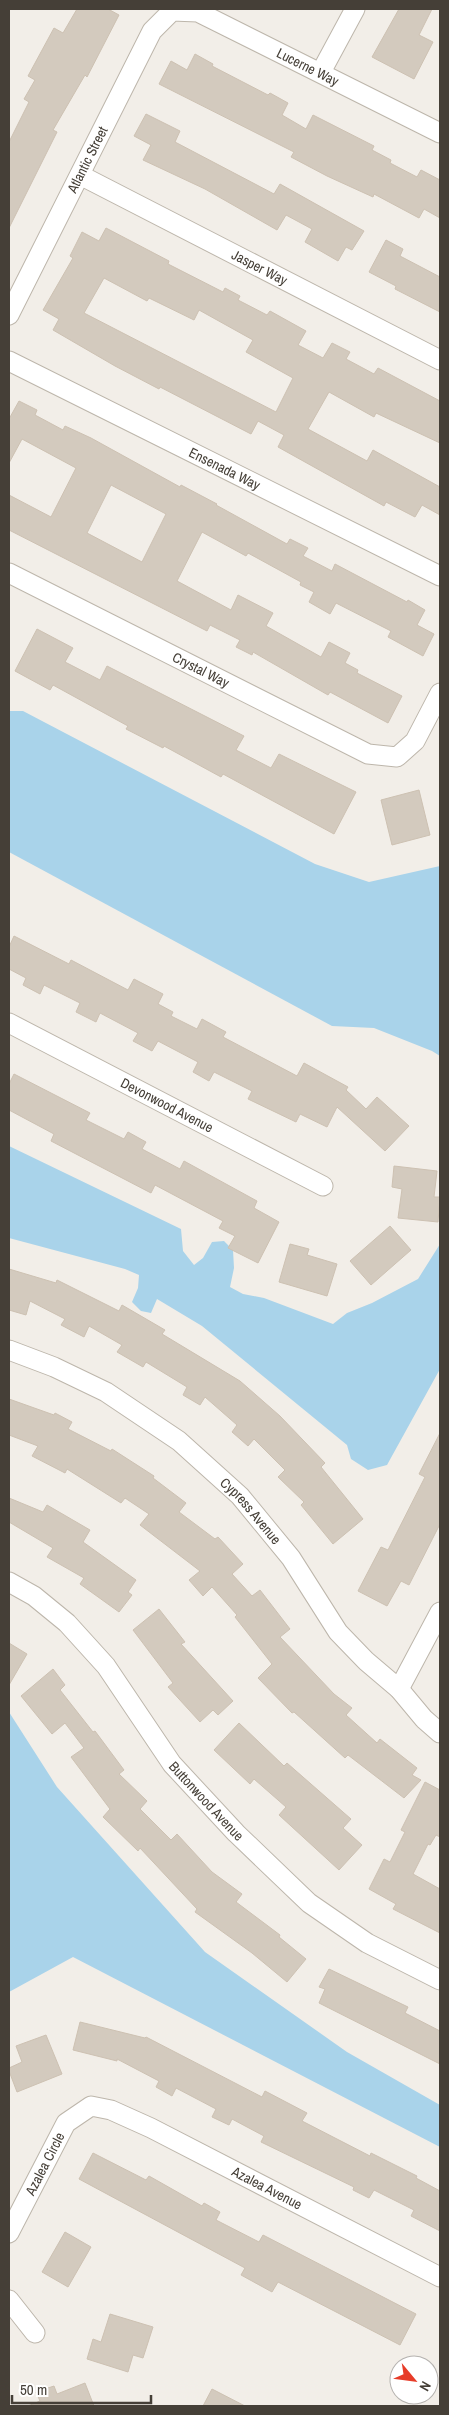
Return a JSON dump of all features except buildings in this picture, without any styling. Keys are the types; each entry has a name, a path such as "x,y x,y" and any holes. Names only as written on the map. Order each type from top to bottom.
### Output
{"street":[{"path":"322,72 354,9"},
{"name":"Lucerne Way","path":"172,12 198,12 322,72 440,133"},
{"name":"Atlantic Street","path":"9,315 152,31 172,12"},
{"name":"Jasper Way","path":"80,175 440,360"},
{"name":"Ensenada Way","path":"9,361 440,576"},
{"name":"Crystal Way","path":"9,574 368,754 396,757 415,742 440,693"},
{"name":"Devonwood Avenue","path":"9,1023 323,1186"},
{"name":"Cypress Avenue","path":"9,1350 54,1367 106,1392 179,1441 240,1496 291,1558 338,1632 366,1661 399,1689 424,1719 440,1733"},
{"name":"Buttonwood Avenue","path":"9,1582 34,1596 67,1623 106,1666 172,1764 236,1833 309,1903 367,1943 440,1980"},
{"path":"399,1689 440,1612"},
{"name":"Azalea Circle","path":"9,2233 66,2123 91,2106"},
{"name":"Azalea Avenue","path":"91,2106 111,2110 150,2128 440,2277"},
{"path":"9,2300 36,2333"}],"water":[{"path":"9,711 23,711 315,864 369,882 440,866 440,1056 374,1028 332,1026 9,852"},
{"path":"9,1146 181,1229 183,1251 194,1265 203,1258 212,1242 224,1241 233,1250 234,1268 230,1287 243,1294 264,1298 333,1324 347,1313 372,1303 418,1279 440,1244 440,1369 387,1465 368,1470 351,1459 347,1445 202,1326 157,1299 151,1313 141,1311 132,1302 138,1288 139,1275 125,1269 9,1238"},
{"path":"9,1712 57,1787 205,1952 347,2052 440,2105 440,2147 73,1957 9,1992"}]}
